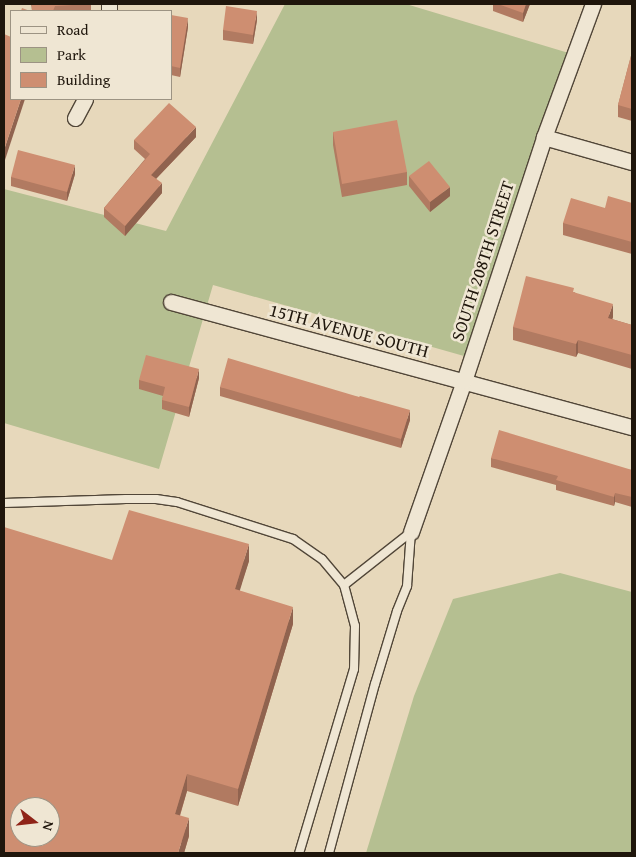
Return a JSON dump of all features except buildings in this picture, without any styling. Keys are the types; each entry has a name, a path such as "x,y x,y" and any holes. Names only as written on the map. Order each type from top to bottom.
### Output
{"street":[{"name":"SOUTH 208TH STREET","path":"411,532 464,381 544,137 593,4"},
{"path":"75,118 84,100"},
{"path":"544,137 632,162"},
{"name":"15TH AVENUE SOUTH","path":"171,302 632,428"}],"lane":[{"path":"4,503 126,499 156,499 177,502 293,539 322,559 344,585 355,626 354,669 299,853"},
{"path":"344,585 411,532"},
{"path":"329,853 378,675 397,611 407,586 411,532"}],"green space":[{"path":"285,4 406,4 572,54 471,358 213,285 159,469 4,423 4,189 166,231"},
{"path":"560,573 632,592 632,853 366,853 414,696 453,599"}]}
